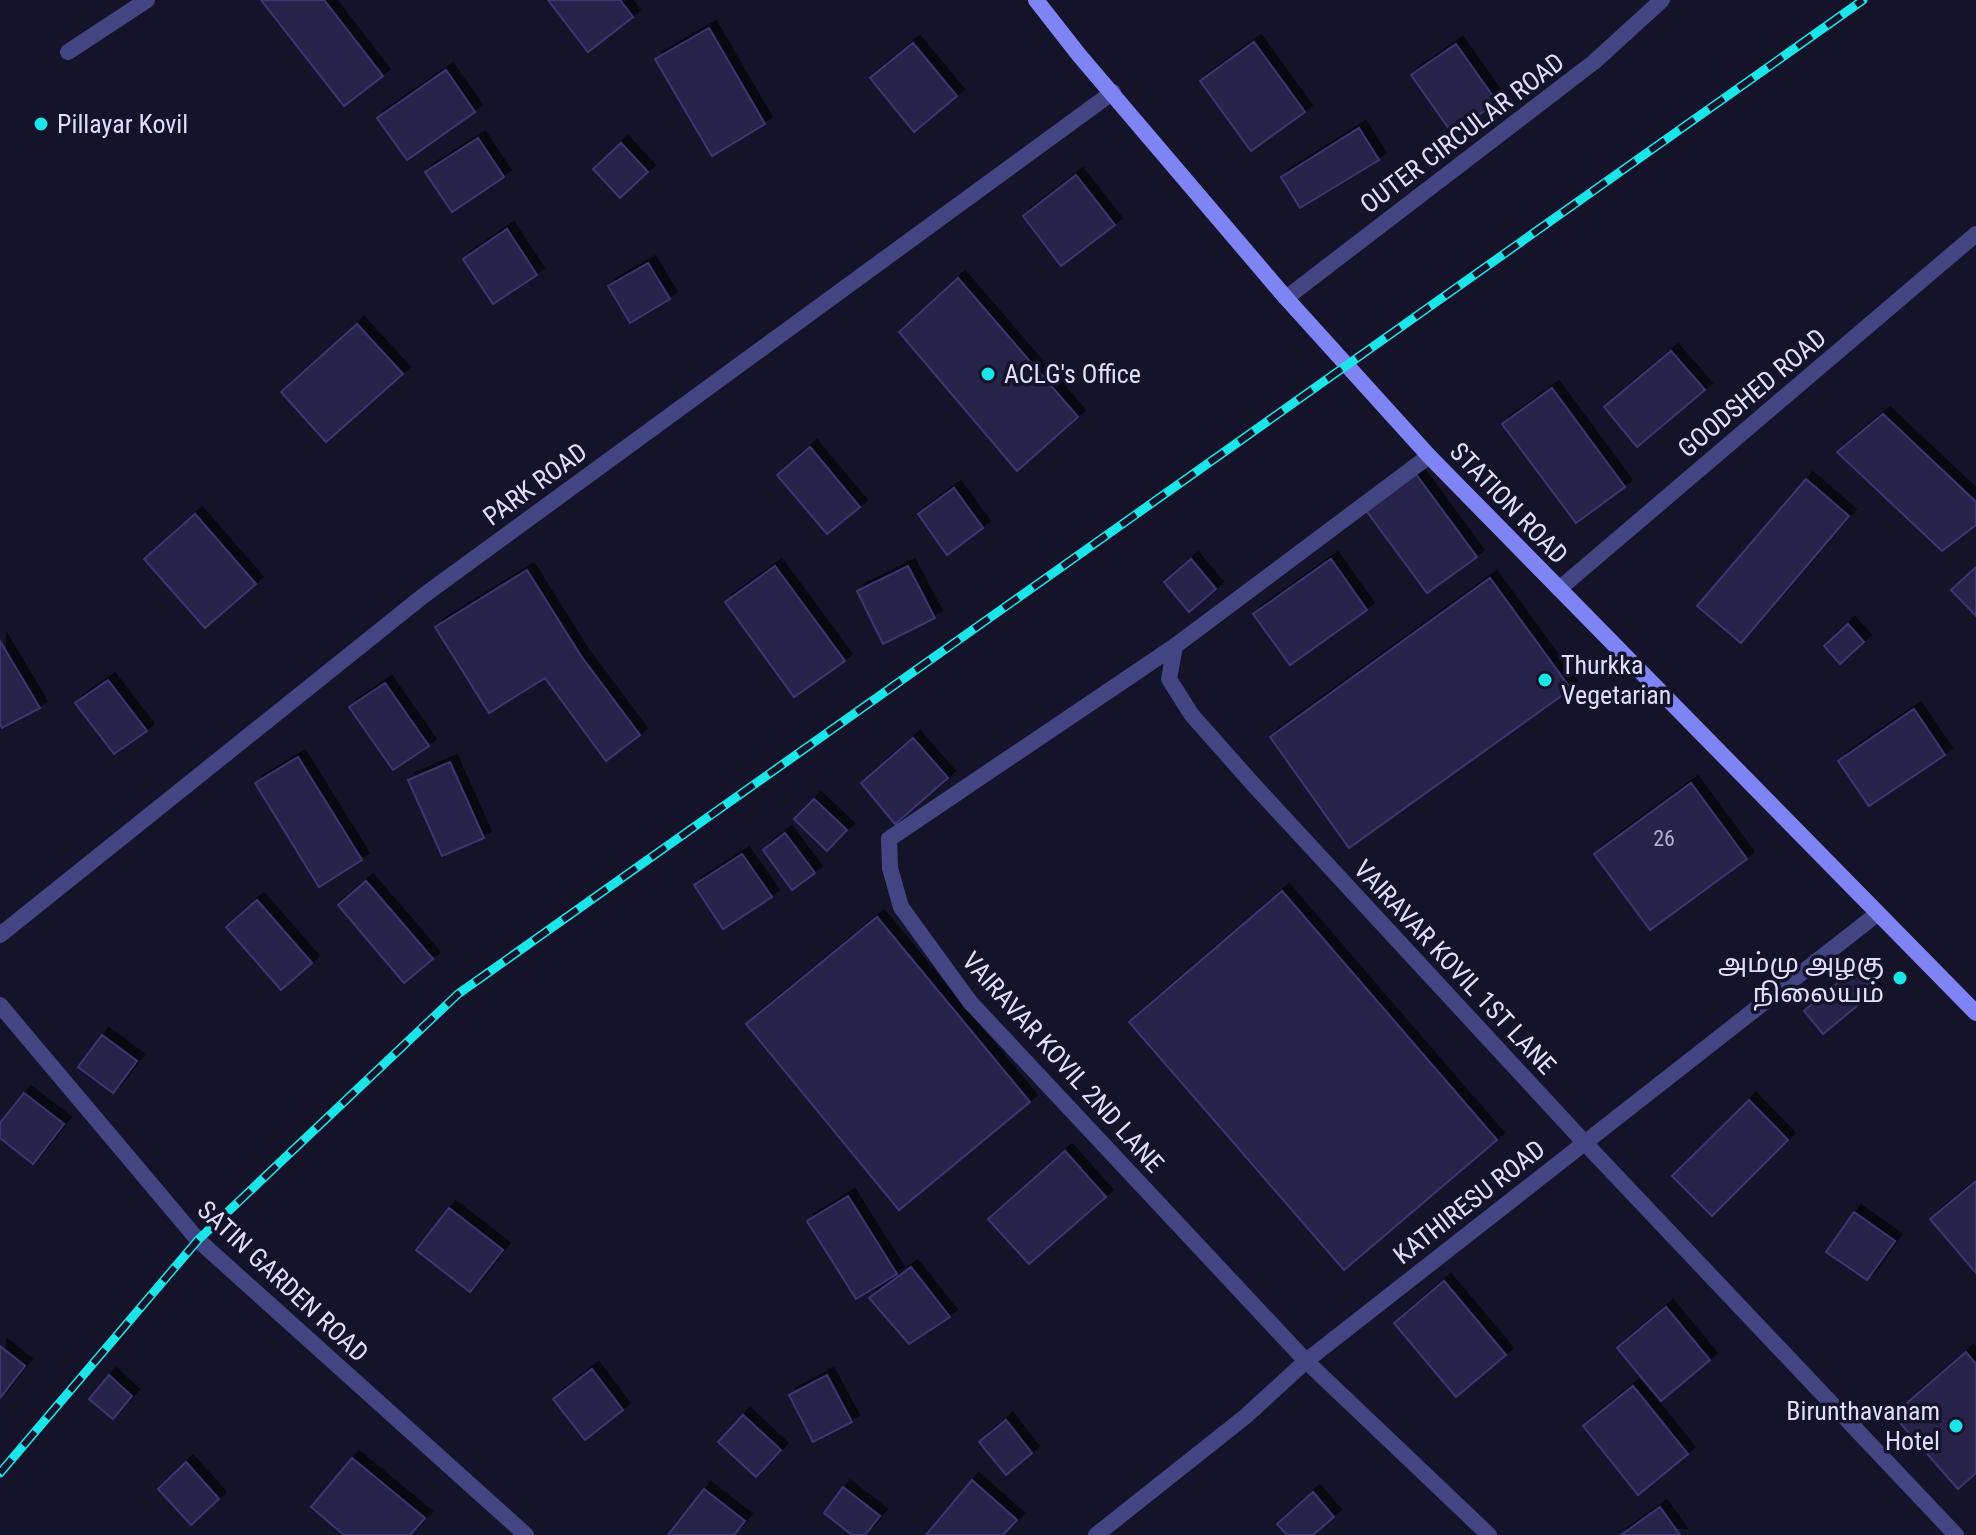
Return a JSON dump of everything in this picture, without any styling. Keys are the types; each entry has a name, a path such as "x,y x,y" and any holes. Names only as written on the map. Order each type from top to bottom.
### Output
{"main road":[{"name":"STATION ROAD","path":"1036,0 1286,298 1429,456 1976,1013"}],"street":[{"path":"68,52 147,0"},
{"name":"OUTER CIRCULAR ROAD","path":"1286,298 1594,62 1662,0"},
{"name":"PARK ROAD","path":"0,935 423,596 1113,92"},
{"name":"GOODSHED ROAD","path":"1559,589 1976,234"},
{"path":"1175,646 1429,456"},
{"name":"VAIRAVAR KOVIL 1ST LANE","path":"1175,646 1169,679 1191,714 1584,1142 1956,1535"},
{"name":"VAIRAVAR KOVIL 2ND LANE","path":"1175,646 889,839 890,868 901,907 970,1002 1306,1361 1489,1535"},
{"name":"KATHIRESU ROAD","path":"1096,1535 1246,1416 1306,1361 1877,914"},
{"name":"SATIN GARDEN ROAD","path":"0,1005 198,1240 526,1535"}],"building":[{"path":"261,0 324,0 383,76 344,106"},
{"path":"548,0 620,0 633,17 588,52"},
{"path":"709,28 765,124 712,156 655,59"},
{"path":"1254,42 1305,112 1251,151 1200,81"},
{"path":"913,43 957,96 914,132 870,78"},
{"path":"1456,44 1497,102 1452,133 1411,75"},
{"path":"446,70 475,112 407,160 377,118"},
{"path":"1359,128 1379,160 1300,208 1281,177"},
{"path":"478,138 504,177 452,212 425,172"},
{"path":"621,143 648,172 620,198 593,169"},
{"path":"1076,175 1115,225 1061,266 1023,216"},
{"path":"507,229 537,275 493,304 463,259"},
{"path":"648,263 670,299 630,323 608,286"},
{"name":"ACLG's Office","path":"958,278 1078,417 1017,471 899,332"},
{"path":"357,324 403,374 326,442 281,392"},
{"path":"1671,351 1705,390 1637,447 1604,407"},
{"path":"1552,388 1625,487 1576,523 1502,424"},
{"path":"1883,414 1976,502 1976,525 1942,551 1837,452"},
{"path":"810,447 860,507 827,534 777,475"},
{"path":"1415,473 1477,557 1427,593 1365,509"},
{"path":"1806,479 1849,516 1741,643 1697,606"},
{"path":"954,488 983,528 947,555 918,514"},
{"path":"195,514 256,584 205,628 144,559"},
{"path":"1191,559 1216,589 1189,612 1164,582"},
{"path":"1331,559 1367,610 1290,665 1253,614"},
{"path":"775,566 845,661 794,697 725,602"},
{"path":"908,566 935,618 883,644 857,591"},
{"path":"1976,567 1976,616 1951,590"},
{"path":"527,570 581,656 640,735 606,761 545,678 489,713 435,627"},
{"path":"1490,578 1571,689 1349,848 1270,737"},
{"path":"1848,624 1864,642 1840,664 1824,646"},
{"path":"0,641 40,708 2,728 0,724"},
{"path":"108,680 147,731 114,754 75,703"},
{"path":"385,683 429,746 393,770 349,707"},
{"path":"1914,709 1945,755 1869,806 1838,761"},
{"path":"913,738 948,778 895,824 861,783"},
{"path":"298,757 362,860 319,887 255,783"},
{"path":"450,762 484,838 442,856 408,780"},
{"path":"1691,783 1747,859 1650,930 1594,854"},
{"path":"814,799 847,830 827,851 794,819"},
{"path":"785,833 815,873 792,890 763,850"},
{"path":"742,854 772,897 723,929 694,885"},
{"path":"366,881 433,959 404,983 338,905"},
{"path":"1282,891 1497,1140 1344,1270 1129,1022"},
{"path":"257,900 312,963 281,990 226,927"},
{"path":"877,917 1030,1102 899,1210 746,1024"},
{"path":"1854,969 1874,992 1823,1034 1804,1011"},
{"path":"102,1035 137,1061 113,1093 78,1067"},
{"path":"24,1093 64,1124 33,1164 0,1138 0,1123"},
{"path":"1749,1100 1788,1140 1712,1216 1672,1176"},
{"path":"1065,1151 1106,1197 1029,1264 988,1219"},
{"path":"1976,1181 1976,1273 1930,1219"},
{"path":"848,1196 897,1274 856,1299 807,1221"},
{"path":"449,1208 503,1250 470,1292 416,1250"},
{"path":"1854,1212 1895,1241 1867,1280 1826,1252"},
{"path":"911,1267 950,1317 909,1344 869,1298"},
{"path":"1444,1281 1506,1355 1456,1397 1394,1323"},
{"path":"1666,1307 1710,1360 1661,1401 1617,1348"},
{"path":"0,1346 25,1366 0,1398"},
{"path":"1966,1352 1976,1364 1976,1473 1958,1489 1893,1415"},
{"path":"592,1369 623,1410 585,1440 553,1399"},
{"path":"109,1375 132,1396 113,1419 89,1399"},
{"path":"827,1375 852,1422 813,1442 789,1395"},
{"path":"1633,1386 1688,1454 1638,1495 1583,1426"},
{"path":"743,1415 781,1450 756,1477 718,1442"},
{"path":"1006,1420 1032,1453 1006,1475 979,1442"},
{"path":"352,1458 425,1518 410,1535 344,1535 311,1507"},
{"path":"186,1462 219,1499 191,1525 158,1489"},
{"path":"972,1480 1017,1520 1003,1535 926,1535"},
{"path":"843,1487 880,1516 865,1535 852,1535 824,1513"},
{"path":"704,1489 745,1521 734,1535 668,1535"},
{"path":"1313,1492 1334,1517 1313,1535 1287,1535 1277,1524"},
{"path":"1660,1507 1680,1535 1621,1535"}],"railway":[{"path":"0,1473 198,1240 458,994 1863,0"}],"place":[{"name":"Pillayar Kovil","path":"41,124"},
{"name":"ACLG's Office","path":"988,374"},
{"name":"Thurkka Vegetarian","path":"1545,680"},
{"name":"அம்மு அழகு நிலையம்","path":"1900,978"},
{"name":"Birunthavanam Hotel","path":"1956,1426"}]}
